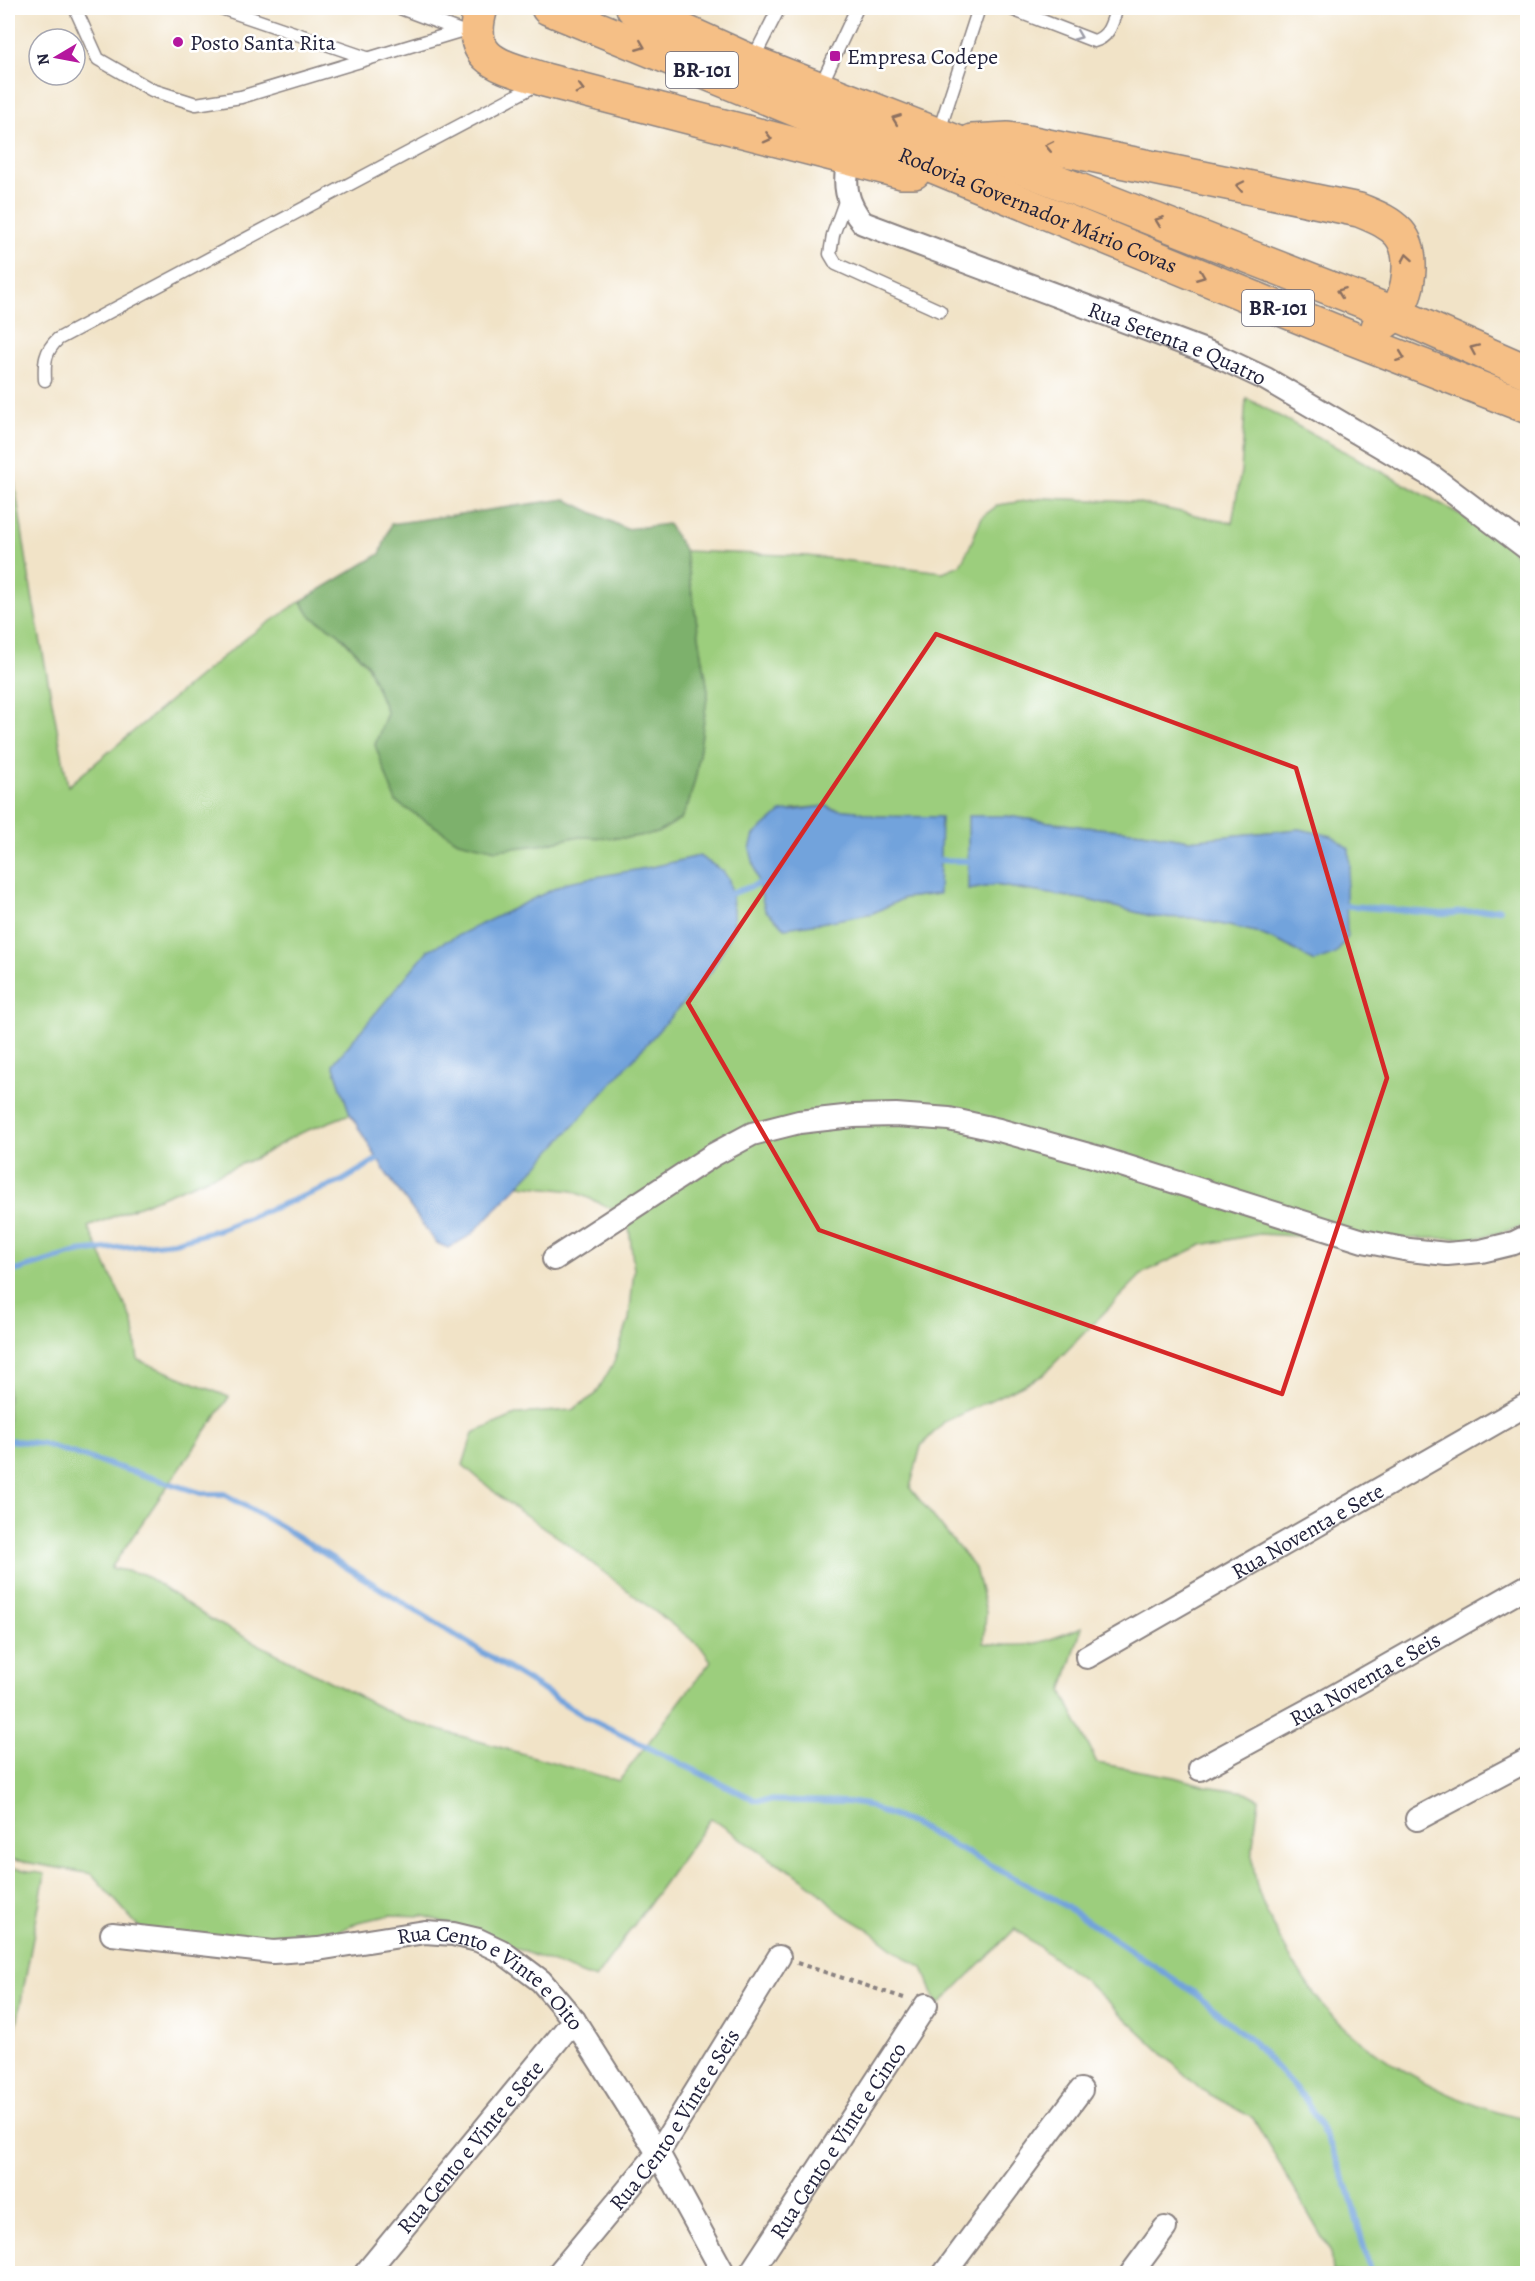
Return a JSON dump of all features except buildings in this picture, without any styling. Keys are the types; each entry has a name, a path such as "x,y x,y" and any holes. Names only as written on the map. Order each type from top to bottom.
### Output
{"highway":[{"name":"Rodovia Governador Mário Covas","path":"548,8 1344,335 1527,407"},
{"name":"Rodovia Governador Mário Covas","path":"633,8 752,62 1395,314 1527,372"},
{"path":"473,25 482,53 494,62 545,80 902,172 921,172 936,167"},
{"path":"947,139 1008,139 1028,142 1359,210 1382,219 1400,234 1409,258 1408,284 1395,314 1379,326 1344,335"}],"street":[{"name":"Rua Setenta e Quatro","path":"849,159 845,174 847,196 852,211 863,223 1213,354 1266,380 1430,475 1527,549"},
{"path":"554,1259 713,1155 752,1134 798,1122 853,1116 896,1115 950,1119 999,1130 1048,1142 1363,1241 1409,1250 1447,1254 1481,1251 1514,1243 1527,1236"},
{"name":"Rua Noventa e Sete","path":"1087,1657 1527,1404"},
{"name":"Rua Noventa e Seis","path":"1200,1769 1331,1698 1527,1586"},
{"path":"1417,1819 1527,1760"},
{"name":"Rua Cento e Vinte e Oito","path":"112,1934 273,1952 318,1949 425,1932 453,1934 478,1940 501,1950 541,1981 574,2020 658,2153 724,2274"},
{"name":"Rua Cento e Vinte e Seis","path":"558,2274 658,2153 779,1957"},
{"name":"Rua Cento e Vinte e Cinco","path":"750,2274 926,2005"},
{"name":"Rua Cento e Vinte e Sete","path":"365,2274 574,2020"},
{"path":"944,2274 1081,2090"},
{"path":"1131,2274 1165,2228"}],"lane":[{"path":"75,8 98,59 152,90 196,104 241,97 473,25"},
{"path":"221,8 368,58"},
{"path":"400,8 473,25"},
{"path":"752,62 779,8"},
{"path":"820,88 857,8"},
{"path":"947,139 979,8"},
{"path":"1010,8 1094,41 1107,34 1117,8"},
{"path":"45,380 44,362 47,352 58,339 545,80"},
{"path":"847,196 833,235 830,254 836,264 940,311"}],"path":[{"path":"779,1957 926,2005"}],"highlighted area":[{"path":"936,634 1296,768 1387,1078 1282,1394 819,1230 688,1003"}],"green space":[{"path":"1246,398 1476,523 1510,546 1528,573 1527,1226 1477,1238 1347,1239 1259,1234 1202,1245 1143,1273 1042,1376 944,1422 921,1446 910,1488 975,1568 986,1611 984,1643 1034,1644 1082,1627 1062,1691 1097,1763 1246,1792 1259,1799 1253,1855 1254,1873 1262,1902 1299,1971 1314,1994 1338,2022 1379,2054 1426,2083 1477,2105 1527,2119 1527,2273 1332,2273 1330,2251 1253,2118 1200,2089 1089,1984 1015,1929 938,2006 923,1968 904,1957 868,1929 839,1912 817,1890 793,1872 711,1818 595,1979 460,1927 424,1916 391,1915 358,1922 310,1946 145,1934 92,1874 8,1859 8,441 33,601 68,786 220,659 249,636 301,601 310,616 338,633 367,665 387,713 375,745 541,845 574,837 626,838 657,833 681,819 689,802 696,775 708,691 685,551 808,556 943,572 960,565 982,517 998,505 1045,498 1135,502 1232,523 1241,471","holes":["827,806 832,809 856,811 875,816 900,817 939,894 904,898 873,913 820,923 793,809","1006,816 1142,832 1189,840 1299,829 1350,867 1346,888 1314,961 1256,932 1193,918 1155,917 1088,900 995,885 968,890","699,856 732,894 734,929 540,1163 519,1185 573,1191 617,1211 629,1228 634,1270 629,1320 614,1362 595,1395 572,1410 518,1414 473,1433 463,1465 505,1501 562,1540 701,1647 711,1661 619,1781 404,1720 210,1619 143,1574 111,1568 229,1397 138,1360 133,1322 88,1227 256,1158 298,1134 350,1114 333,1064 652,867"]},
{"path":"565,499 626,529 668,524 685,551 708,691 696,775 689,802 681,819 657,833 626,838 574,837 541,845 496,850 458,841 396,802 375,745 387,713 367,664 338,633 310,616 301,601 380,554 391,524"},
{"path":"8,1867 45,1874 8,2071"}],"water":[{"path":"827,806 832,809 856,811 875,816 941,817 939,894 904,898 873,913 785,928 765,910 750,849 754,835 781,812"},
{"path":"968,816 1006,816 1142,832 1189,840 1299,829 1332,836 1349,849 1350,867 1346,889 1347,938 1336,954 1314,962 1286,945 1256,932 1193,918 1155,917 1088,900 995,885 968,890"},
{"path":"699,856 723,871 729,880 732,894 734,929 711,972 540,1163 471,1235 448,1248 436,1243 386,1173 350,1114 333,1064 428,950 568,882"}],"waterway":[{"path":"933,860 974,861"},
{"path":"725,896 766,881"},
{"path":"1339,905 1443,914 1499,909"},
{"path":"8,1273 77,1252 174,1242 220,1229 342,1181 383,1156"},
{"path":"8,1440 43,1444 204,1494 224,1494 282,1527 586,1717 755,1800 847,1802 866,1805 913,1824 1056,1900 1193,1992 1254,2043 1306,2100 1331,2146 1349,2191 1371,2274"}],"place":[{"name":"Posto Santa Rita","path":"178,42"},
{"name":"Empresa Codepe","path":"835,56"}]}
